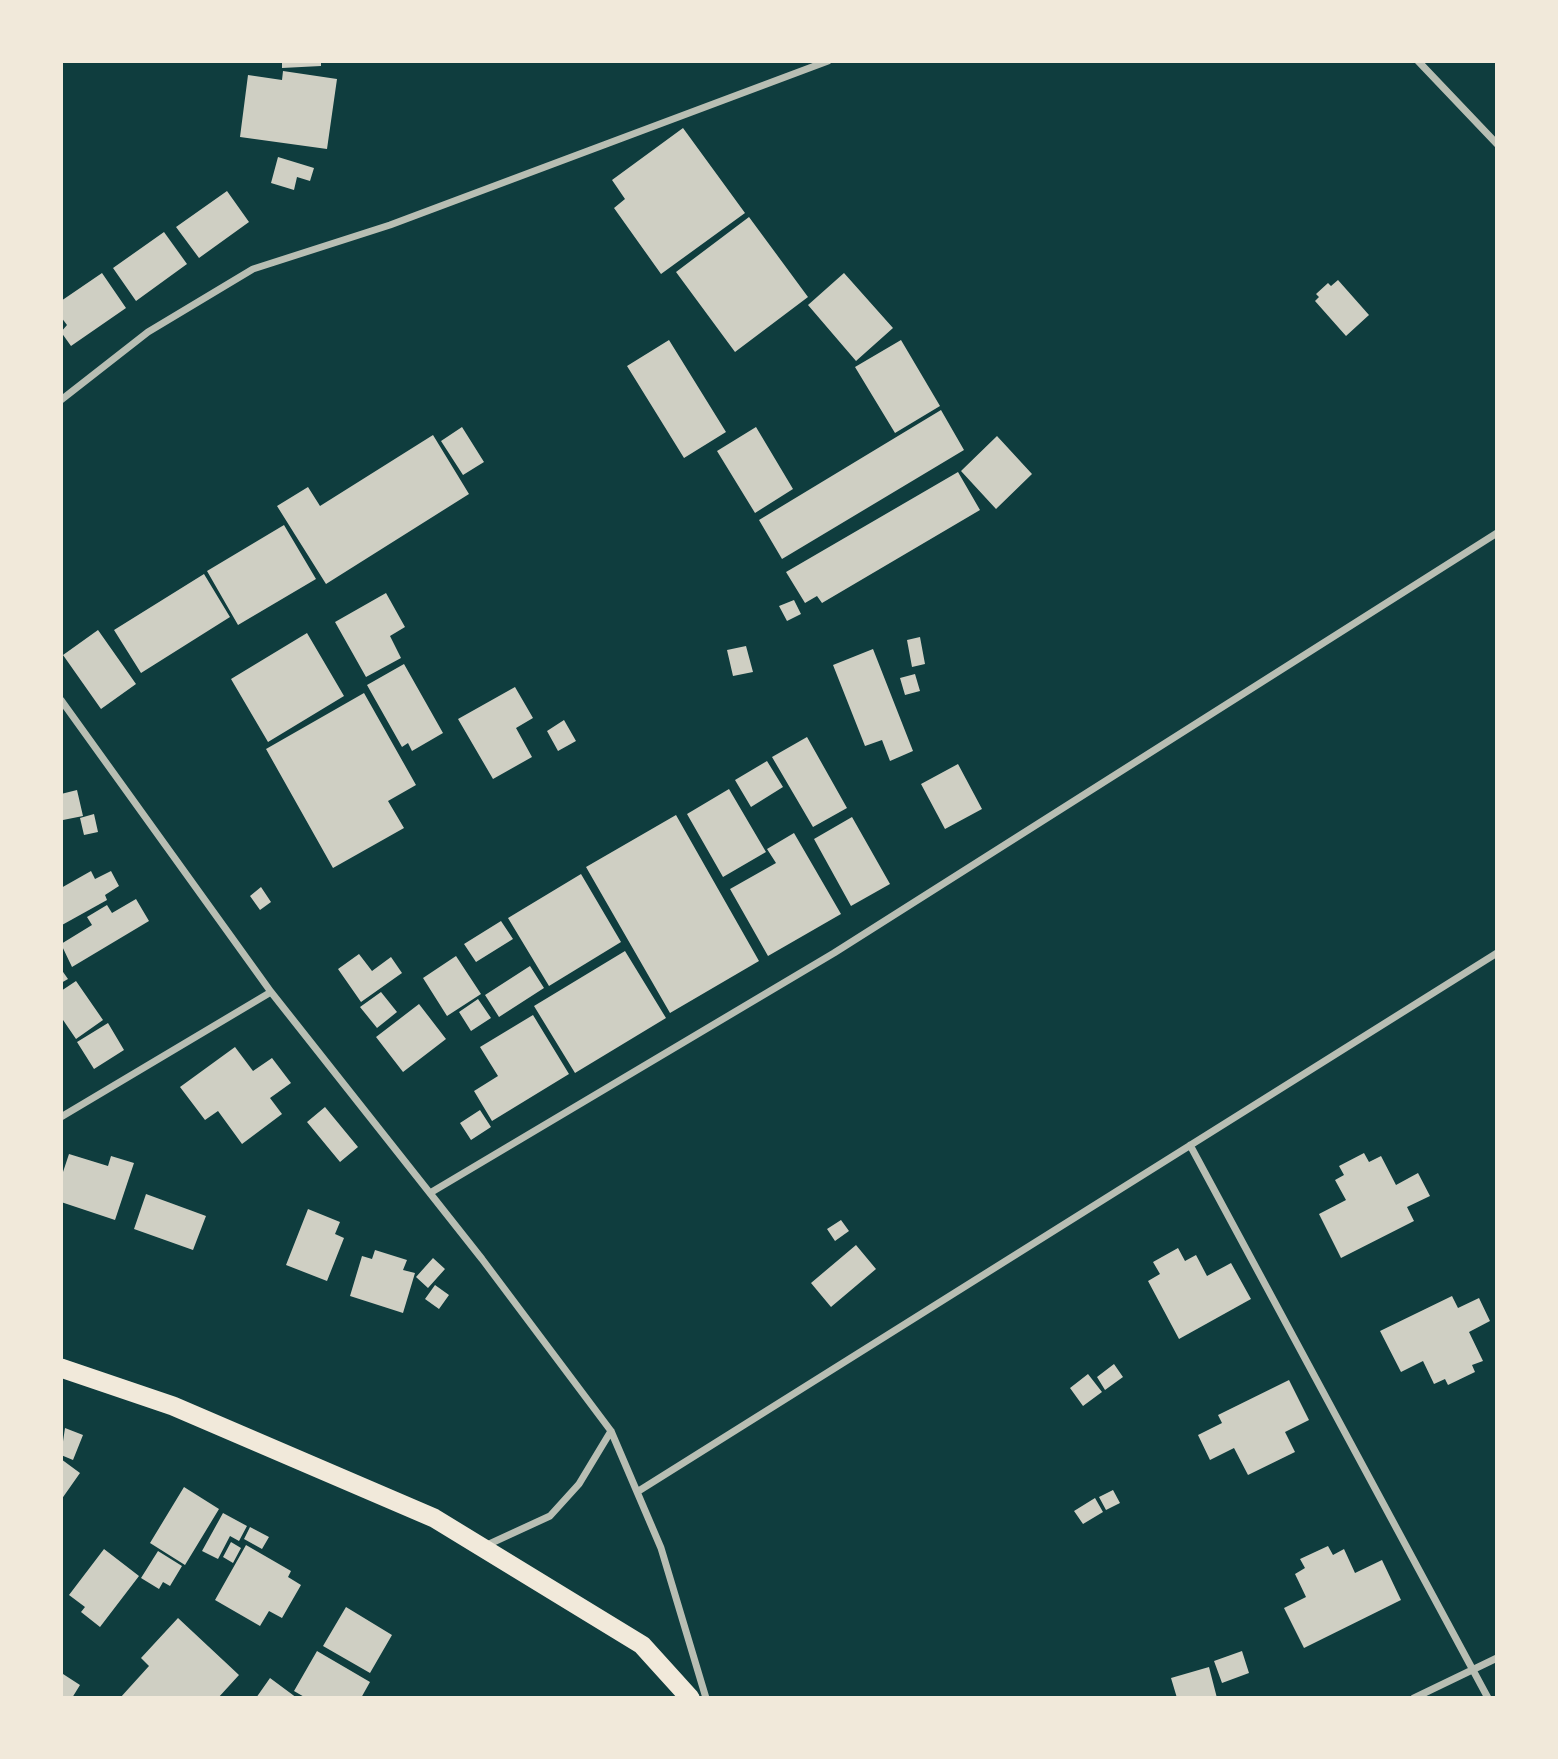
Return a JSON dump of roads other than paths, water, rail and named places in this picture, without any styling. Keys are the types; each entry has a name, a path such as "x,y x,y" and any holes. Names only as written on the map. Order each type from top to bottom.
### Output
{"highway":[{"path":"61,1368 198,1417 433,1518 642,1645 690,1698"}],"street":[{"path":"61,400 148,331 253,269 390,225 828,61"},
{"path":"1418,61 1497,144"},
{"path":"430,1193 834,953 1497,533"},
{"path":"61,700 271,992 430,1193 611,1431 661,1548 706,1698"},
{"path":"637,1492 1497,953"},
{"path":"61,1117 271,992"},
{"path":"1190,1145 1488,1698"},
{"path":"481,1547 508,1538 550,1516 579,1484 611,1431"},
{"path":"1413,1698 1497,1658"}]}
